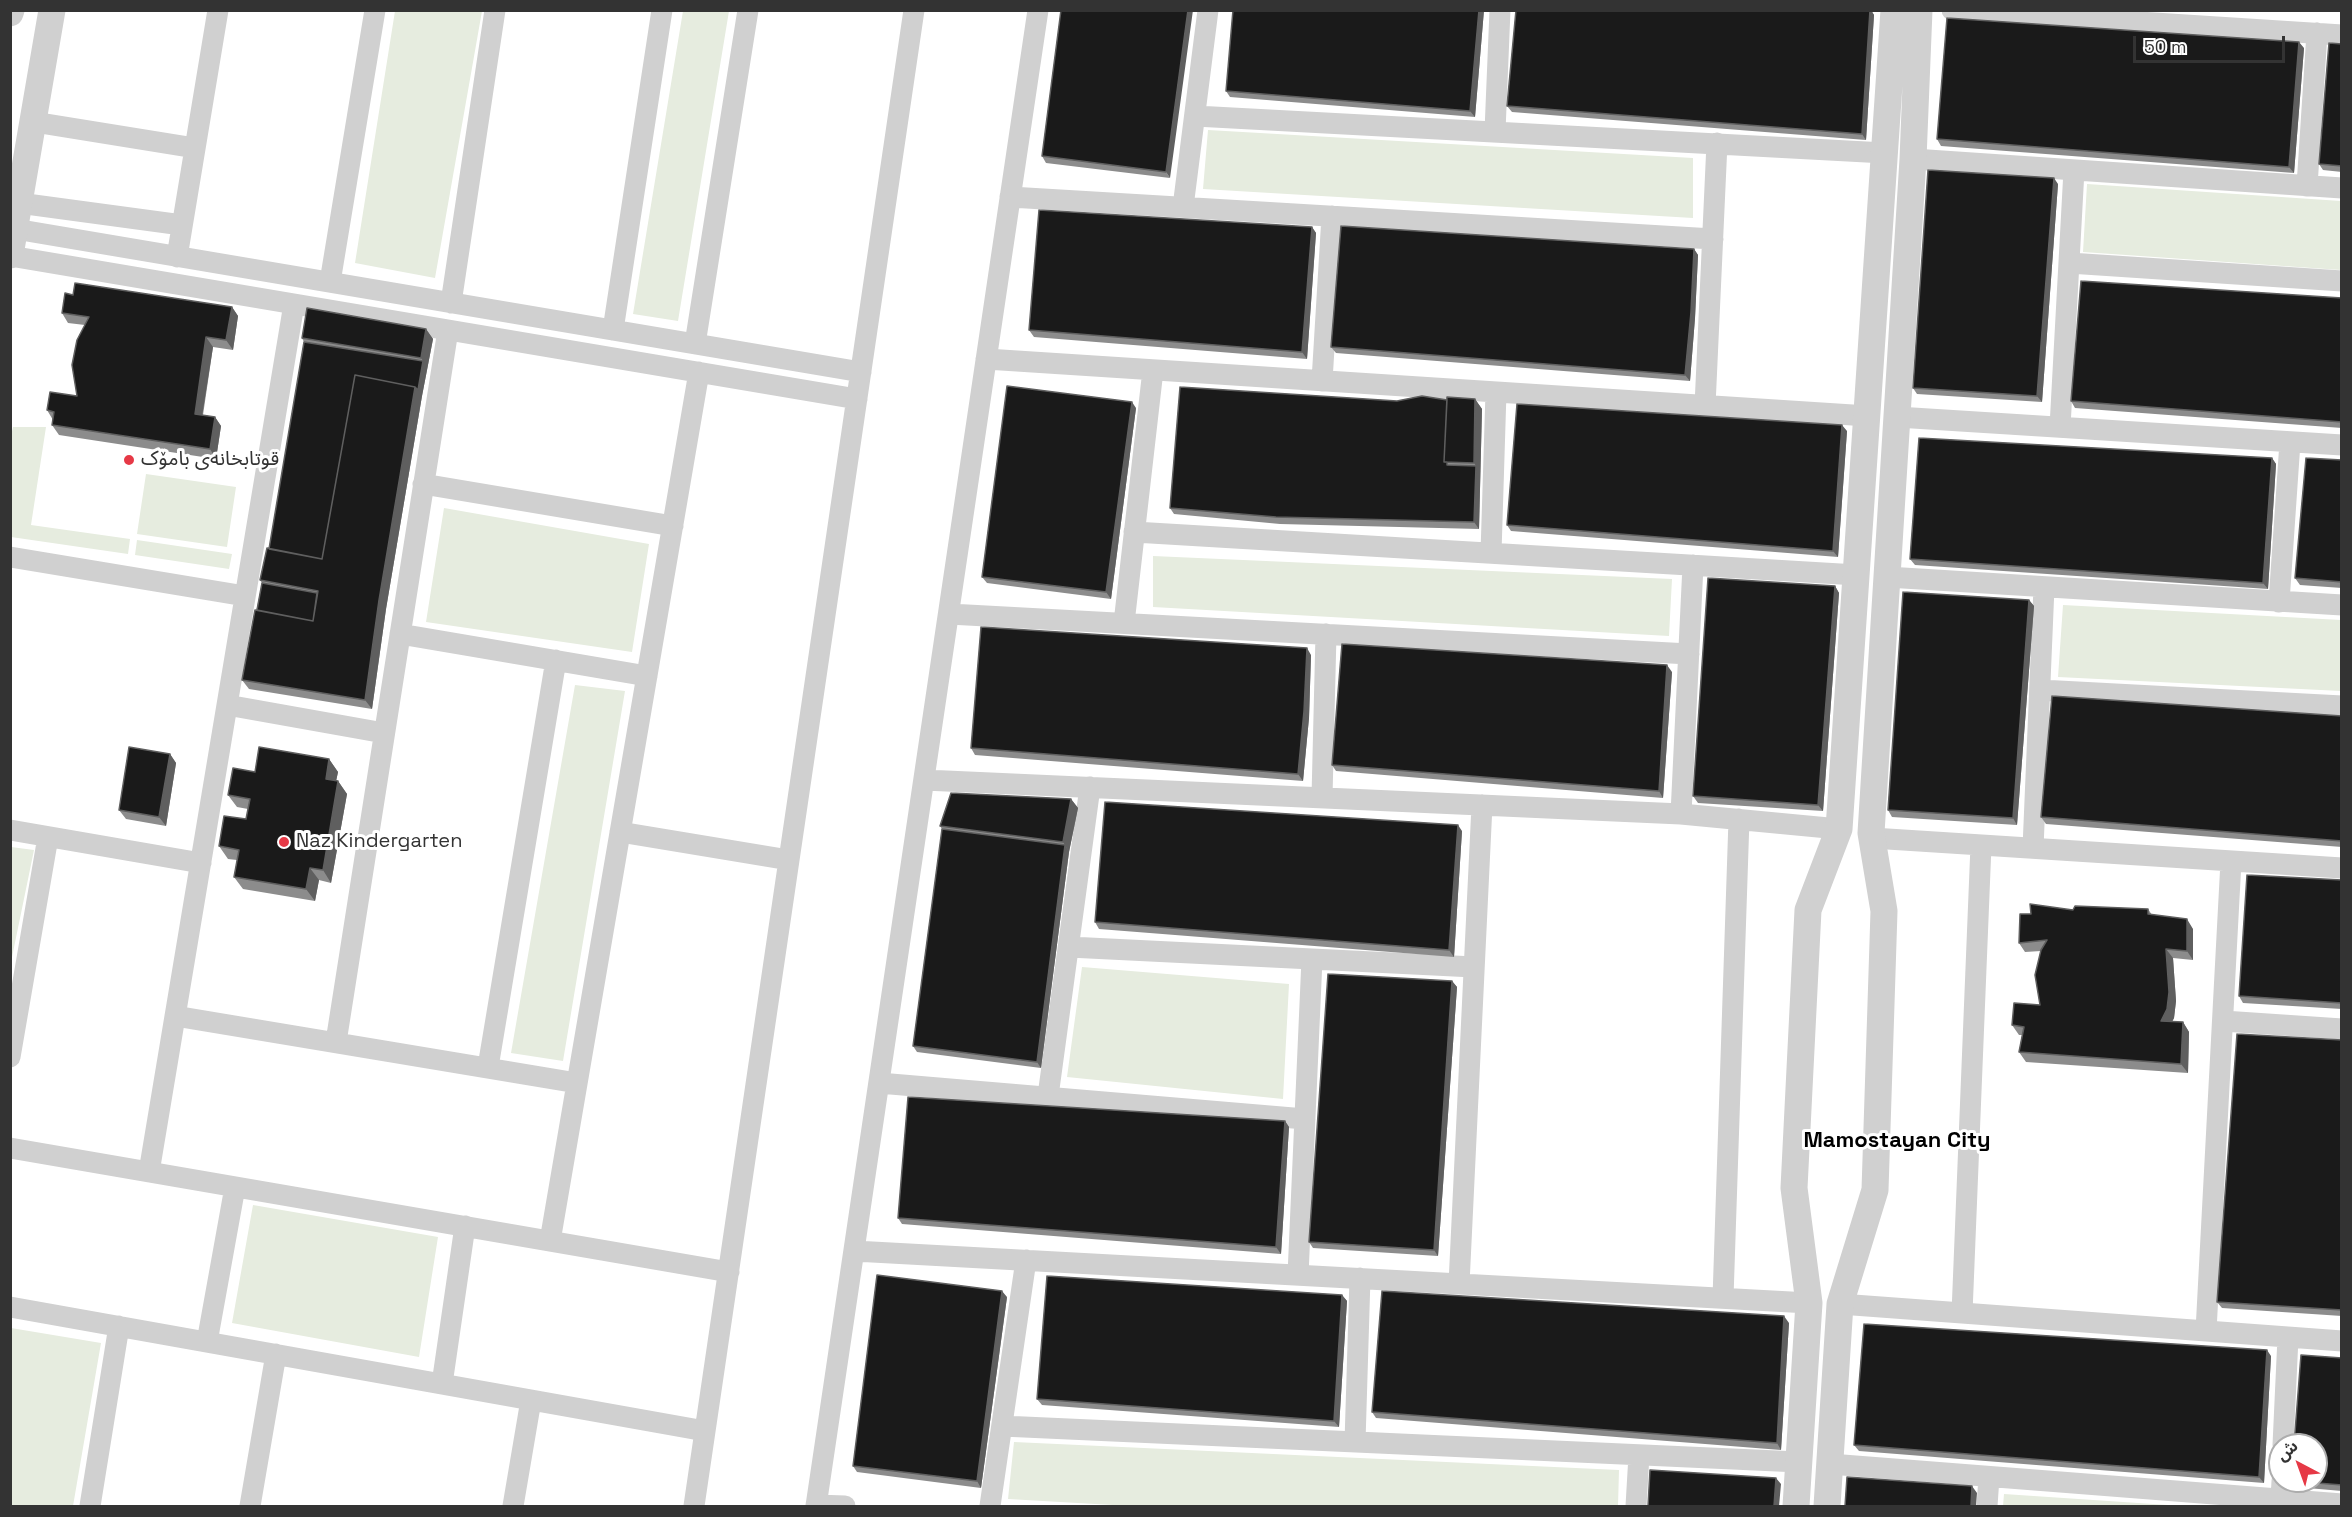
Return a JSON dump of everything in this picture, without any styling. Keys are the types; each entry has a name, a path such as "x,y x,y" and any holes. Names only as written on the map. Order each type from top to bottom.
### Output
{"street":[{"path":"12,247 52,10"},
{"path":"177,257 218,10"},
{"path":"330,282 375,10"},
{"path":"451,303 495,10"},
{"path":"613,330 662,10"},
{"path":"695,344 748,10"},
{"path":"694,1506 914,10"},
{"path":"845,1506 816,1506 1038,10"},
{"path":"1183,207 1208,10"},
{"path":"1495,131 1500,10"},
{"path":"1796,1506 1809,1303 1794,1188 1808,910 1839,829 1894,10"},
{"path":"1827,1506 1840,1304 1875,1190 1884,911 1872,838 1913,159 1919,10"},
{"path":"1952,10 2342,35"},
{"path":"2307,186 2317,33"},
{"path":"1195,116 1885,153"},
{"path":"33,122 195,148"},
{"path":"1706,406 1717,143"},
{"path":"1913,159 2342,188"},
{"path":"2060,427 2074,170"},
{"path":"1010,196 1713,239"},
{"path":"19,203 182,225"},
{"path":"1322,381 1332,216"},
{"path":"12,247 177,257 861,372"},
{"path":"12,247 294,304 857,399"},
{"path":"2069,263 2342,281"},
{"path":"149,1172 294,304"},
{"path":"541,345 544,319"},
{"path":"336,1042 448,330"},
{"path":"725,376 729,350"},
{"path":"986,359 1868,416"},
{"path":"1124,623 1153,370"},
{"path":"550,1241 699,372"},
{"path":"1491,553 1496,392"},
{"path":"1897,417 2342,445"},
{"path":"2279,602 2290,442"},
{"path":"423,484 673,526"},
{"path":"1862,494 1892,495"},
{"path":"1134,532 1857,575"},
{"path":"10,557 245,596"},
{"path":"1681,814 1693,565"},
{"path":"1887,577 2342,605"},
{"path":"2033,848 2044,587"},
{"path":"949,614 1689,654"},
{"path":"400,634 647,676"},
{"path":"1322,797 1326,634"},
{"path":"488,1068 556,660"},
{"path":"2040,690 2342,706"},
{"path":"227,705 384,733"},
{"path":"924,780 1681,814 1839,829"},
{"path":"1048,1096 1090,787"},
{"path":"1459,1284 1482,805"},
{"path":"1723,1298 1739,819"},
{"path":"10,830 201,863"},
{"path":"620,832 789,860"},
{"path":"10,1057 48,837"},
{"path":"1872,838 2342,868"},
{"path":"1962,1313 1981,845"},
{"path":"2206,1331 2231,861"},
{"path":"1069,947 1474,966"},
{"path":"1298,1275 1312,959"},
{"path":"175,1016 577,1083"},
{"path":"2223,1021 2342,1029"},
{"path":"879,1083 1305,1119"},
{"path":"10,1148 729,1272"},
{"path":"207,1342 235,1187"},
{"path":"442,1384 465,1226"},
{"path":"854,1251 1809,1303"},
{"path":"990,1506 1026,1260"},
{"path":"1355,1442 1360,1278"},
{"path":"1840,1304 2342,1341"},
{"path":"10,1307 705,1431"},
{"path":"90,1506 119,1326"},
{"path":"2284,1433 2288,1337"},
{"path":"250,1506 276,1354"},
{"path":"1805,1369 1836,1371"},
{"path":"513,1506 531,1400"},
{"path":"1002,1426 1799,1462"},
{"path":"1636,1506 1639,1455"},
{"path":"1830,1464 1989,1477 2268,1489"},
{"path":"1987,1506 1989,1477"},
{"path":"2294,1493 2342,1504"}],"shaded area":[{"path":"395,11 482,11 435,278 355,263"},
{"path":"683,11 729,11 678,321 633,314"},
{"path":"1208,130 1693,158 1693,218 1203,189"},
{"path":"2087,184 2341,201 2341,270 2083,252"},
{"path":"13,427 46,427 31,525 130,539 128,554 11,537 10,440"},
{"path":"146,474 236,487 227,547 137,534"},
{"path":"444,508 649,544 632,652 426,622"},
{"path":"137,540 232,554 229,569 135,555"},
{"path":"1153,556 1672,579 1669,636 1153,607"},
{"path":"2063,605 2341,620 2341,691 2058,677"},
{"path":"575,685 625,691 563,1061 511,1053"},
{"path":"10,847 34,850 11,962"},
{"path":"1082,967 1289,984 1283,1099 1067,1077"},
{"path":"253,1205 438,1237 419,1357 232,1323"},
{"path":"11,1328 101,1343 73,1506 11,1506"},
{"path":"1014,1442 1619,1470 1618,1506 1130,1506 1008,1499"},
{"path":"2004,1494 2183,1506 2003,1506"}],"building":[{"path":"1061,10 1188,10 1166,172 1042,156"},
{"path":"1233,10 1479,10 1470,111 1226,91"},
{"path":"1516,10 1870,10 1862,134 1507,106"},
{"path":"1947,18 2299,42 2289,167 1937,139"},
{"path":"2329,43 2342,44 2342,166 2319,164"},
{"path":"1928,170 2054,178 2037,396 1913,388"},
{"path":"1039,210 1312,227 1302,352 1029,330"},
{"path":"1341,226 1694,249 1685,375 1331,347"},
{"path":"2081,281 2342,298 2342,422 2071,401"},
{"path":"75,283 232,307 226,340 206,337 195,414 215,417 210,449 52,425 54,412 47,410 50,392 77,396 72,365 77,340 89,317 62,313 65,293 73,295"},
{"path":"307,308 426,329 421,358 302,338"},
{"path":"304,342 423,361 418,390 415,387 355,375 322,559 269,549"},
{"path":"355,375 415,387 379,600 365,700 242,680 255,610 313,621 318,591 260,580 267,548 322,559"},
{"path":"1007,386 1132,402 1106,592 982,577"},
{"path":"1180,387 1397,401 1422,396 1447,400 1444,462 1447,462 1447,465 1476,466 1474,522 1276,517 1170,508"},
{"path":"1447,397 1475,399 1474,463 1444,462"},
{"path":"1517,404 1842,425 1833,551 1507,525"},
{"path":"1919,438 2272,458 2263,583 1910,559"},
{"path":"2306,458 2342,460 2342,582 2295,578"},
{"path":"1708,578 1835,586 1818,805 1693,796"},
{"path":"262,583 317,593 313,621 257,610"},
{"path":"1903,592 2029,600 2013,818 1888,810"},
{"path":"981,627 1307,648 1298,774 971,748"},
{"path":"1342,644 1667,665 1659,791 1332,765"},
{"path":"2052,696 2342,716 2342,841 2041,817"},
{"path":"129,747 170,754 159,817 119,810"},
{"path":"259,747 329,759 326,779 338,781 323,870 310,868 306,889 234,877 239,850 219,846 224,816 246,819 250,799 228,795 233,768 255,772"},
{"path":"951,793 1071,799 1063,842 940,826"},
{"path":"1105,802 1458,825 1449,950 1095,922"},
{"path":"942,829 1065,845 1037,1062 913,1046"},
{"path":"2247,875 2342,880 2342,1003 2239,996"},
{"path":"2030,904 2073,910 2075,906 2148,909 2148,914 2187,919 2187,951 2166,949 2169,992 2167,1009 2161,1021 2183,1022 2181,1064 2019,1052 2024,1027 2012,1025 2014,1003 2040,1005 2035,975 2041,950 2047,940 2019,943 2020,914 2031,914"},
{"path":"1328,974 1452,981 1434,1250 1309,1242"},
{"path":"2237,1034 2342,1040 2342,1310 2217,1302"},
{"path":"908,1097 1285,1121 1276,1247 898,1218"},
{"path":"877,1275 1002,1291 977,1481 853,1466"},
{"path":"1047,1276 1342,1295 1334,1421 1037,1399"},
{"path":"1382,1291 1784,1316 1777,1443 1372,1412"},
{"path":"1864,1324 2267,1350 2259,1477 1854,1445"},
{"path":"2301,1355 2342,1358 2342,1485 2328,1484 2328,1433 2295,1433"},
{"path":"1650,1470 1776,1478 1774,1506 1648,1506"},
{"path":"1847,1477 1972,1486 1971,1506 1845,1506"}],"place":[{"name":"قوتابخانەی بامۆک","path":"129,460"},
{"name":"Naz Kindergarten","path":"284,842"}],"district":[{"name":"Mamostayan City","path":"1897,1141"}]}
